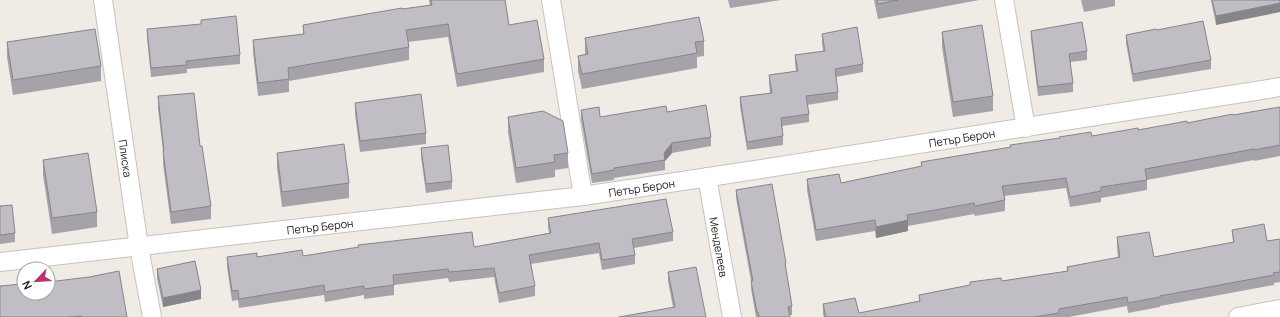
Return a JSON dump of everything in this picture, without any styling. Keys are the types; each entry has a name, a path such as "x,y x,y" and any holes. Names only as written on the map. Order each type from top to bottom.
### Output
{"street":[{"name":"Плиска","path":"103,0 139,247 152,317"},
{"path":"551,0 583,196"},
{"path":"1004,0 1026,128"},
{"name":"Петър Берон","path":"0,262 583,196 707,178 1280,87"},
{"name":"Менделеев","path":"707,178 732,317"},
{"path":"1238,317 1280,309"}],"building":[{"path":"431,0 505,0 509,25 537,20 544,59 457,74 448,24 406,30 409,47 288,68 289,79 258,83 253,40 304,34 303,25 402,8 432,5"},
{"path":"877,0 898,0 878,4"},
{"path":"1212,0 1280,0 1280,3 1216,16"},
{"path":"236,16 240,55 186,61 187,65 151,68 147,29 201,24 201,20"},
{"path":"699,17 704,41 695,42 697,53 582,74 578,56 588,54 585,38"},
{"path":"1203,21 1211,60 1133,74 1126,35"},
{"path":"1082,22 1087,51 1069,54 1073,83 1038,87 1031,31"},
{"path":"982,25 993,96 953,102 942,32"},
{"path":"857,27 863,64 835,69 838,92 806,96 809,114 781,118 783,136 747,142 740,97 772,93 769,75 798,71 795,55 825,51 822,34"},
{"path":"95,29 101,66 13,80 7,42"},
{"path":"194,93 200,146 202,146 211,206 171,212 158,96"},
{"path":"421,94 426,133 360,141 355,103"},
{"path":"706,105 711,137 672,143 664,153 665,160 614,168 614,170 592,174 581,110 599,107 600,117 666,106 667,112"},
{"path":"1280,107 1280,145 1145,169 1147,180 1101,187 1101,191 1070,197 1066,178 1002,186 1005,200 975,206 974,203 907,215 908,220 876,227 875,220 816,230 807,179 839,174 841,183 922,166 921,162 1011,147 1010,145 1091,132 1092,136 1138,128 1138,130"},
{"path":"543,111 563,121 568,153 554,155 555,162 516,168 508,117"},
{"path":"344,144 349,183 282,192 277,153"},
{"path":"448,145 452,181 426,184 421,148"},
{"path":"88,153 97,212 52,218 43,160"},
{"path":"772,184 792,306 788,307 790,317 759,317 751,281 753,281 736,190"},
{"path":"666,199 673,232 632,239 635,255 602,260 599,243 529,255 535,286 499,293 494,268 449,272 448,269 393,275 394,285 364,289 364,286 325,292 324,285 239,299 238,290 232,291 227,257 257,253 257,257 302,250 303,256 359,247 358,245 472,232 474,247 551,233 548,218"},
{"path":"12,205 15,233 0,235 0,206"},
{"path":"1264,224 1267,241 1280,239 1280,272 1273,273 1274,275 1128,303 1127,297 1059,309 1059,313 1034,317 826,317 823,304 855,298 859,313 920,301 919,295 970,285 970,282 1001,278 1002,281 1068,271 1067,267 1120,257 1117,237 1149,232 1154,257 1234,242 1232,230"},
{"path":"195,261 201,290 163,298 157,269"},
{"path":"696,267 706,317 619,317 675,307 668,272"},
{"path":"119,271 127,317 0,317 0,286 16,285 16,301 56,301 56,281 89,277"}]}
